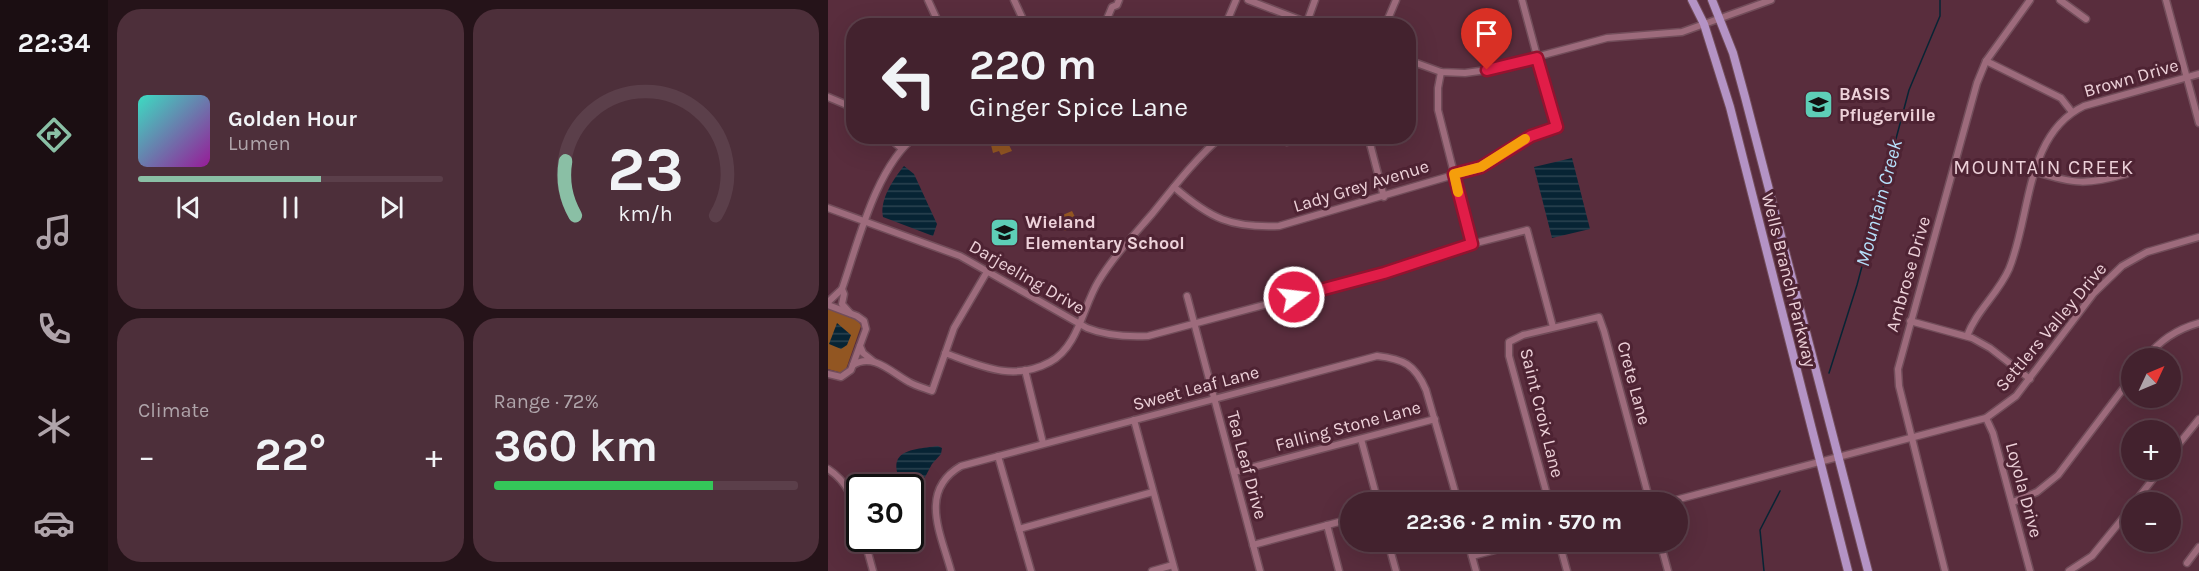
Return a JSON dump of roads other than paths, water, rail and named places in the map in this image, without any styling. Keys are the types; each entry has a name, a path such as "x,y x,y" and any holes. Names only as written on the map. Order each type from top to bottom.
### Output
{"main road":[{"name":"Wells Branch Parkway","path":"1692,0 1704,24 1730,107 1848,571"},
{"name":"Wells Branch Parkway","path":"1712,0 1733,53 1868,571"}],"street":[{"path":"928,0 936,18"},
{"path":"1014,0 1022,18"},
{"path":"1107,18 1112,3 1117,5 1119,0"},
{"path":"1229,18 1236,0"},
{"path":"1248,0 1292,18"},
{"path":"1308,18 1315,0"},
{"path":"1388,18 1396,0"},
{"path":"1522,0 1537,58"},
{"path":"1416,63 1441,72 1465,73 1487,70 1607,38 1682,32 1771,0"},
{"name":"Ambrose Drive","path":"1946,571 1898,375 1900,356 1974,92 1986,61 2030,0"},
{"path":"2060,0 2086,19"},
{"path":"2166,0 2199,123"},
{"name":"Lady Grey Avenue","path":"1174,187 1197,207 1232,224 1255,227 1280,226 1481,167 1531,136 1557,127 1537,58"},
{"path":"1986,61 2061,99 2072,112"},
{"path":"1441,72 1438,110 1472,244"},
{"name":"Brown Drive","path":"1967,336 2010,266 2036,172 2048,137 2055,128 2072,112 2090,104 2199,74"},
{"path":"828,97 846,105"},
{"path":"896,144 901,148"},
{"path":"828,374 836,377 845,376 851,370 866,328 864,321 828,303 842,290 881,179 906,144"},
{"path":"945,353 998,372 1025,370 1052,362 1063,352 1097,284 1107,269 1199,157 1213,144"},
{"path":"1370,144 1384,197"},
{"path":"2036,172 2082,183 2126,174"},
{"name":"Darjeeling Drive","path":"828,208 960,256 988,270 1078,325 1103,334 1131,337 1148,336 1384,273 1472,244 1527,230 1553,327"},
{"name":"Settlers Valley Drive","path":"1688,497 1986,418 2016,396 2094,293 2122,266 2147,252 2199,237"},
{"path":"853,365 861,361 873,361 882,364 914,385 932,391 959,317 988,270"},
{"path":"842,290 844,294 842,304 850,313"},
{"name":"Tea Leaf Drive","path":"1187,296 1260,571"},
{"name":"Crete Lane","path":"1553,327 1599,317 1647,492"},
{"path":"1910,321 1967,336 1990,348 2030,379"},
{"path":"2155,348 2172,333 2199,323"},
{"name":"Saint Croix Lane","path":"1546,492 1509,356 1509,342 1523,335 1553,327"},
{"path":"860,345 863,353 873,361"},
{"name":"Sweet Leaf Lane","path":"951,571 935,505 939,489 948,476 961,466 1377,356 1396,358 1410,366 1419,375 1435,419 1455,492"},
{"path":"1025,370 1043,443"},
{"path":"2013,502 2037,492 2058,475 2121,392"},
{"name":"Loyola Drive","path":"1986,418 1993,433 2013,502 2030,571"},
{"name":"Falling Stone Lane","path":"1234,472 1435,419"},
{"path":"2181,441 2199,419"},
{"path":"1134,420 1174,568 1152,571"},
{"path":"1361,439 1375,492"},
{"path":"998,456 1031,571"},
{"path":"828,469 846,485"},
{"path":"2143,492 2152,480"},
{"path":"1019,529 1153,492"},
{"path":"2069,571 2092,556 2121,520"},
{"path":"1253,545 1340,522"},
{"path":"1327,525 1339,571"},
{"path":"2187,563 2199,547"},
{"path":"868,552 873,571"},
{"path":"1391,552 1396,571"},
{"path":"1471,552 1476,571"},
{"path":"1472,556 1487,552"},
{"path":"1562,552 1567,571"},
{"path":"1663,552 1668,571"}],"water":[{"path":"1572,158 1590,229 1552,238 1534,167"},
{"path":"904,166 914,174 937,224 933,236 883,217 885,197"},
{"path":"837,323 851,335 847,345 841,349 829,344"},
{"path":"938,446 942,448 941,454 932,464 924,479 924,474 898,474 898,459 909,451"}],"waterway":[{"name":"Mountain Creek","path":"1829,373 1857,285 1909,90 1940,16 1940,0"},
{"name":"Mountain Creek","path":"1764,571 1760,530 1780,491"}],"place":[{"name":"BASIS Pflugerville","path":"1818,104"},
{"name":"Wieland Elementary School","path":"1004,232"}],"district":[{"name":"MOUNTAIN CREEK","path":"2044,167"}]}
